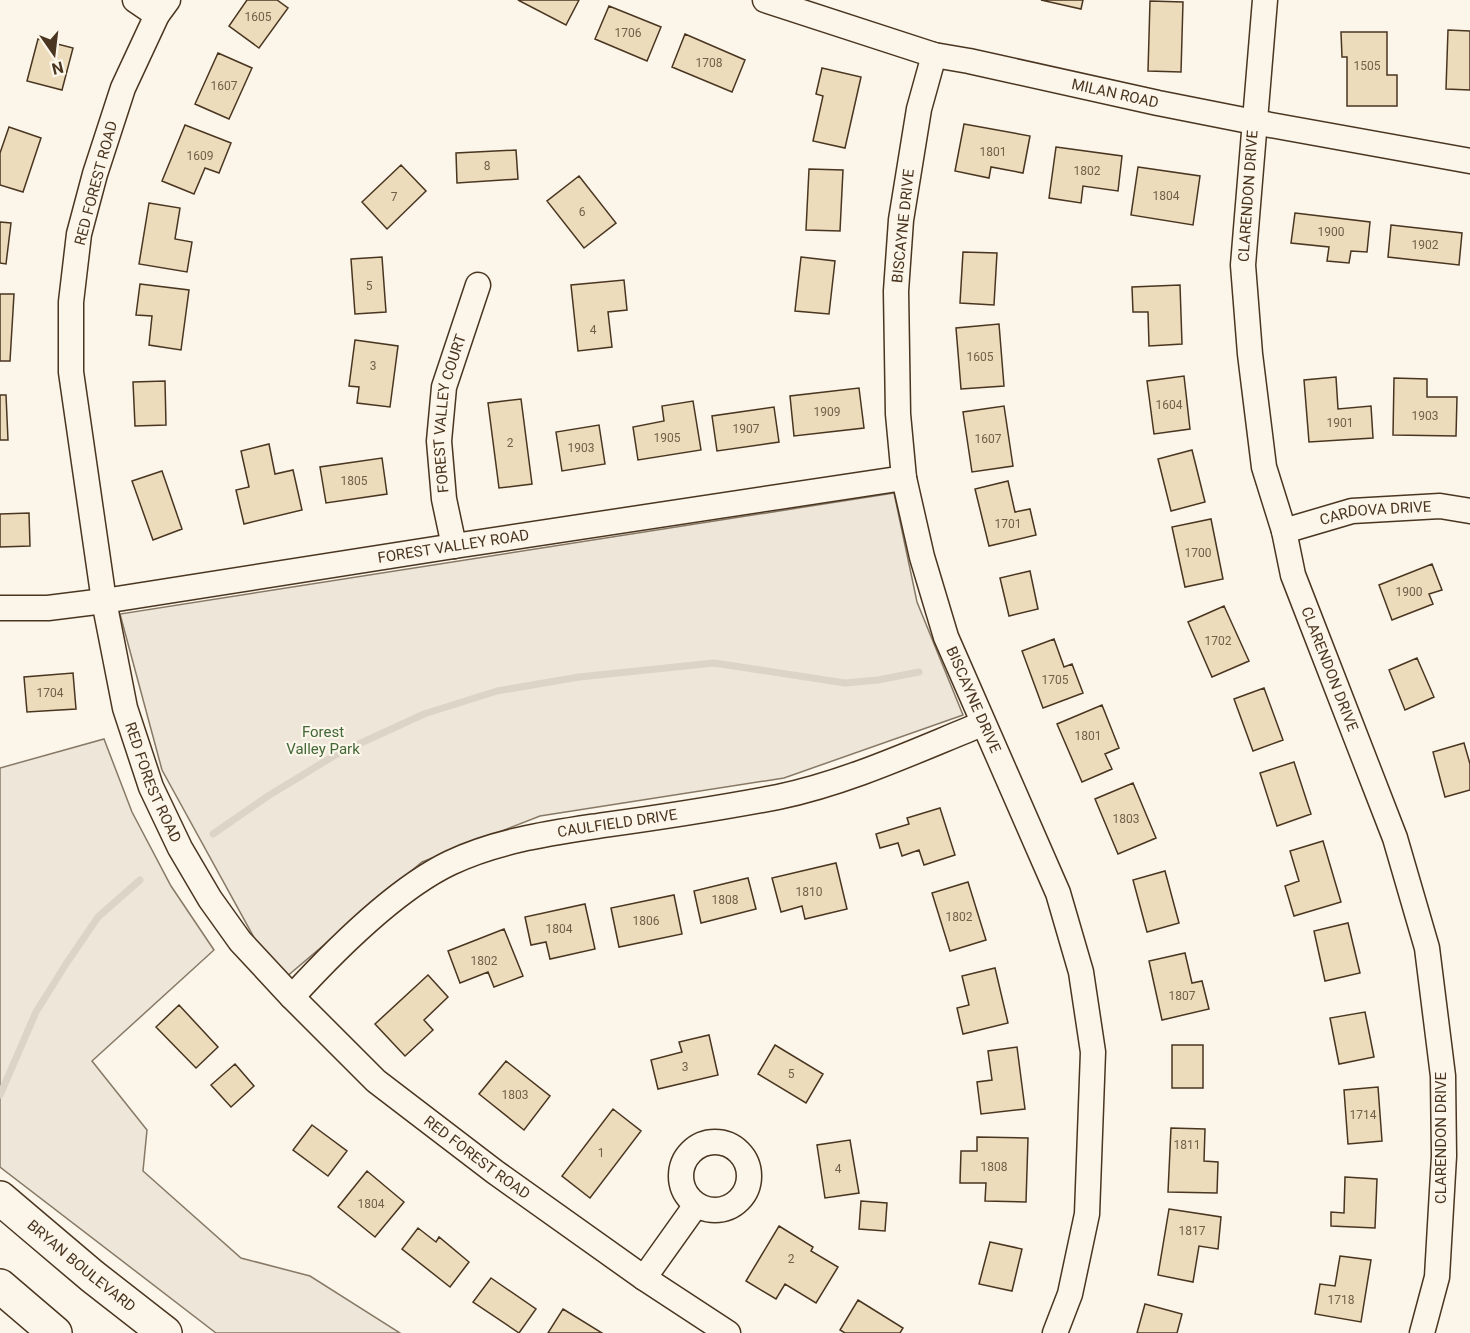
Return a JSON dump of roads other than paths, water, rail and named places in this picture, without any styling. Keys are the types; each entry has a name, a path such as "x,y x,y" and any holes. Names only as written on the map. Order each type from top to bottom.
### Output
{"highway":[{"name":"BRYAN BOULEVARD","path":"0,1198 92,1276 165,1333"},
{"path":"0,1286 55,1333"}],"street":[{"path":"135,0 163,8"},
{"name":"MILAN ROAD","path":"765,0 934,55 1254,123 1470,161"},
{"name":"CLARENDON DRIVE","path":"1265,0 1243,265 1250,354 1264,467 1284,531 1293,574 1395,838 1427,948 1443,1076 1444,1155 1437,1277 1422,1333"},
{"name":"RED FOREST ROAD","path":"163,8 123,87 95,174 79,234 71,302 71,372 104,602 125,708 156,798 180,848 210,899 240,941 376,1081 495,1172 644,1278 728,1333"},
{"name":"BISCAYNE DRIVE","path":"934,55 919,109 900,232 896,291 898,414 904,478 922,557 944,629 982,724 1058,893 1081,972 1093,1052 1087,1214 1070,1294 1055,1333"},
{"name":"FOREST VALLEY COURT","path":"454,546 444,499 439,441 444,387 478,285"},
{"name":"FOREST VALLEY ROAD","path":"0,608 48,609 104,602 904,478"},
{"name":"CARDOVA DRIVE","path":"1284,531 1352,511 1440,506 1470,512"},
{"name":"CAULFIELD DRIVE","path":"292,997 322,964 400,894 450,863 497,846 542,835 779,796 854,776 982,724"},
{"path":"644,1278 696,1205"}],"waterway":[{"path":"213,834 268,796 337,754 424,714 497,691 579,677 714,663 845,683 878,680 919,672"},
{"path":"0,1095 36,1012 66,964 98,917 140,880"}],"park label":[{"name":"Forest Valley Park","path":"323,740"}]}
